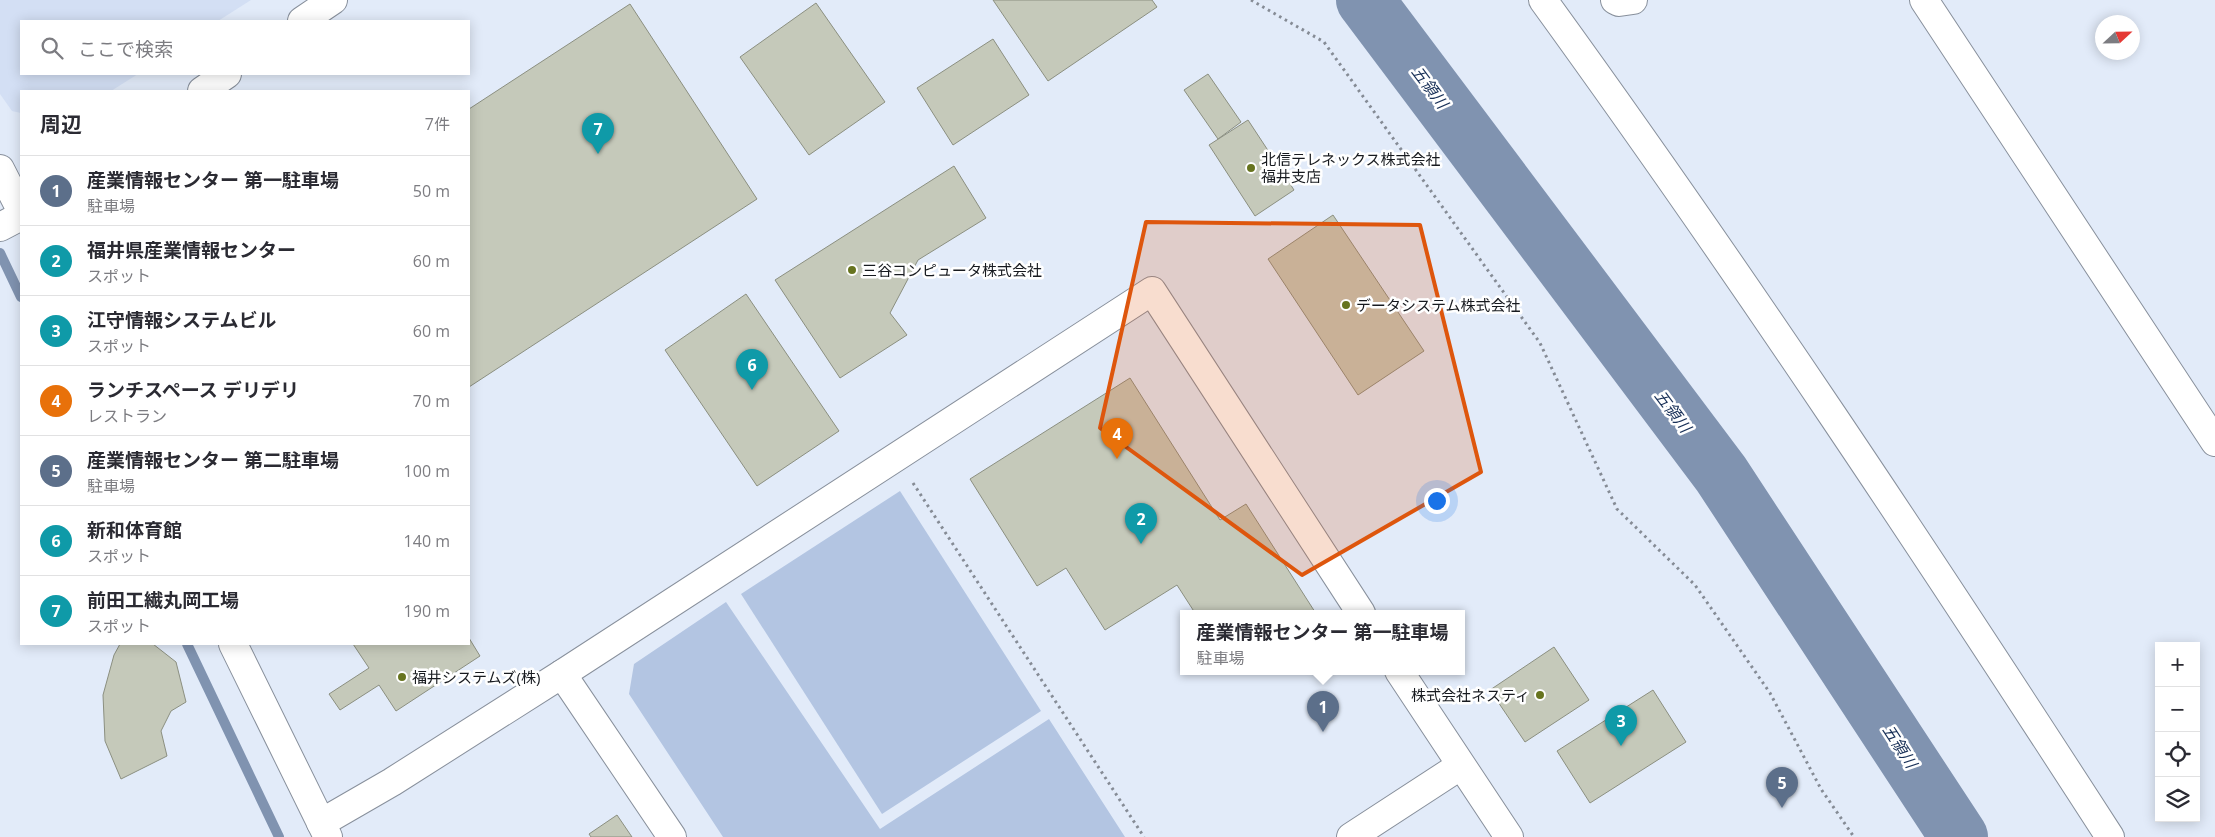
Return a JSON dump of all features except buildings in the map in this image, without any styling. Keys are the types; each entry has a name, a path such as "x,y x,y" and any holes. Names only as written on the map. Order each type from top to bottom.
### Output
{"street":[{"path":"303,20 332,0"},
{"path":"1543,0 1647,143 1993,656 2110,837"},
{"path":"1924,0 2215,442"},
{"path":"203,90 226,75"},
{"path":"0,169 20,208"},
{"path":"0,228 20,217"},
{"path":"232,645 324,830 392,782 562,674 1152,291 1359,610"},
{"path":"562,674 672,837"},
{"path":"1402,675 1460,766 1509,837"},
{"path":"1351,837 1460,766"}],"path":[{"path":"1251,0 1324,42 1540,343 1617,509 1695,585 1770,693 1821,789 1854,837"},
{"path":"909,476 1144,837"}],"highlighted area":[{"path":"1146,222 1420,225 1481,472 1302,575 1100,428"}],"shaded area":[{"path":"0,0 251,0 220,20 20,20 20,75 136,75 113,90 20,90 20,113 12,111 0,94"},
{"path":"900,491 1041,711 882,814 741,594"},
{"path":"726,602 880,829 1049,719 1125,837 723,837 629,694 634,664"}],"waterway":[{"name":"五領川","path":"1365,0 1721,474 1959,837"},
{"path":"0,253 20,295"},
{"path":"187,645 279,837"}],"place":[{"name":"前田工繊丸岡工場","path":"598,154"},
{"name":"北信テレネックス株式会社 福井支店","path":"1251,168"},
{"name":"三谷コンピュータ株式会社","path":"852,270"},
{"name":"データシステム株式会社","path":"1346,305"},
{"name":"新和体育館","path":"752,390"},
{"name":"ランチスペース デリデリ","path":"1117,459"},
{"name":"福井県産業情報センター","path":"1141,544"},
{"name":"福井システムズ(株)","path":"402,677"},
{"name":"株式会社ネスティ","path":"1540,695"},
{"name":"産業情報センター 第一駐車場","path":"1323,732"},
{"name":"江守情報システムビル","path":"1621,746"},
{"name":"産業情報センター 第二駐車場","path":"1782,808"}]}
